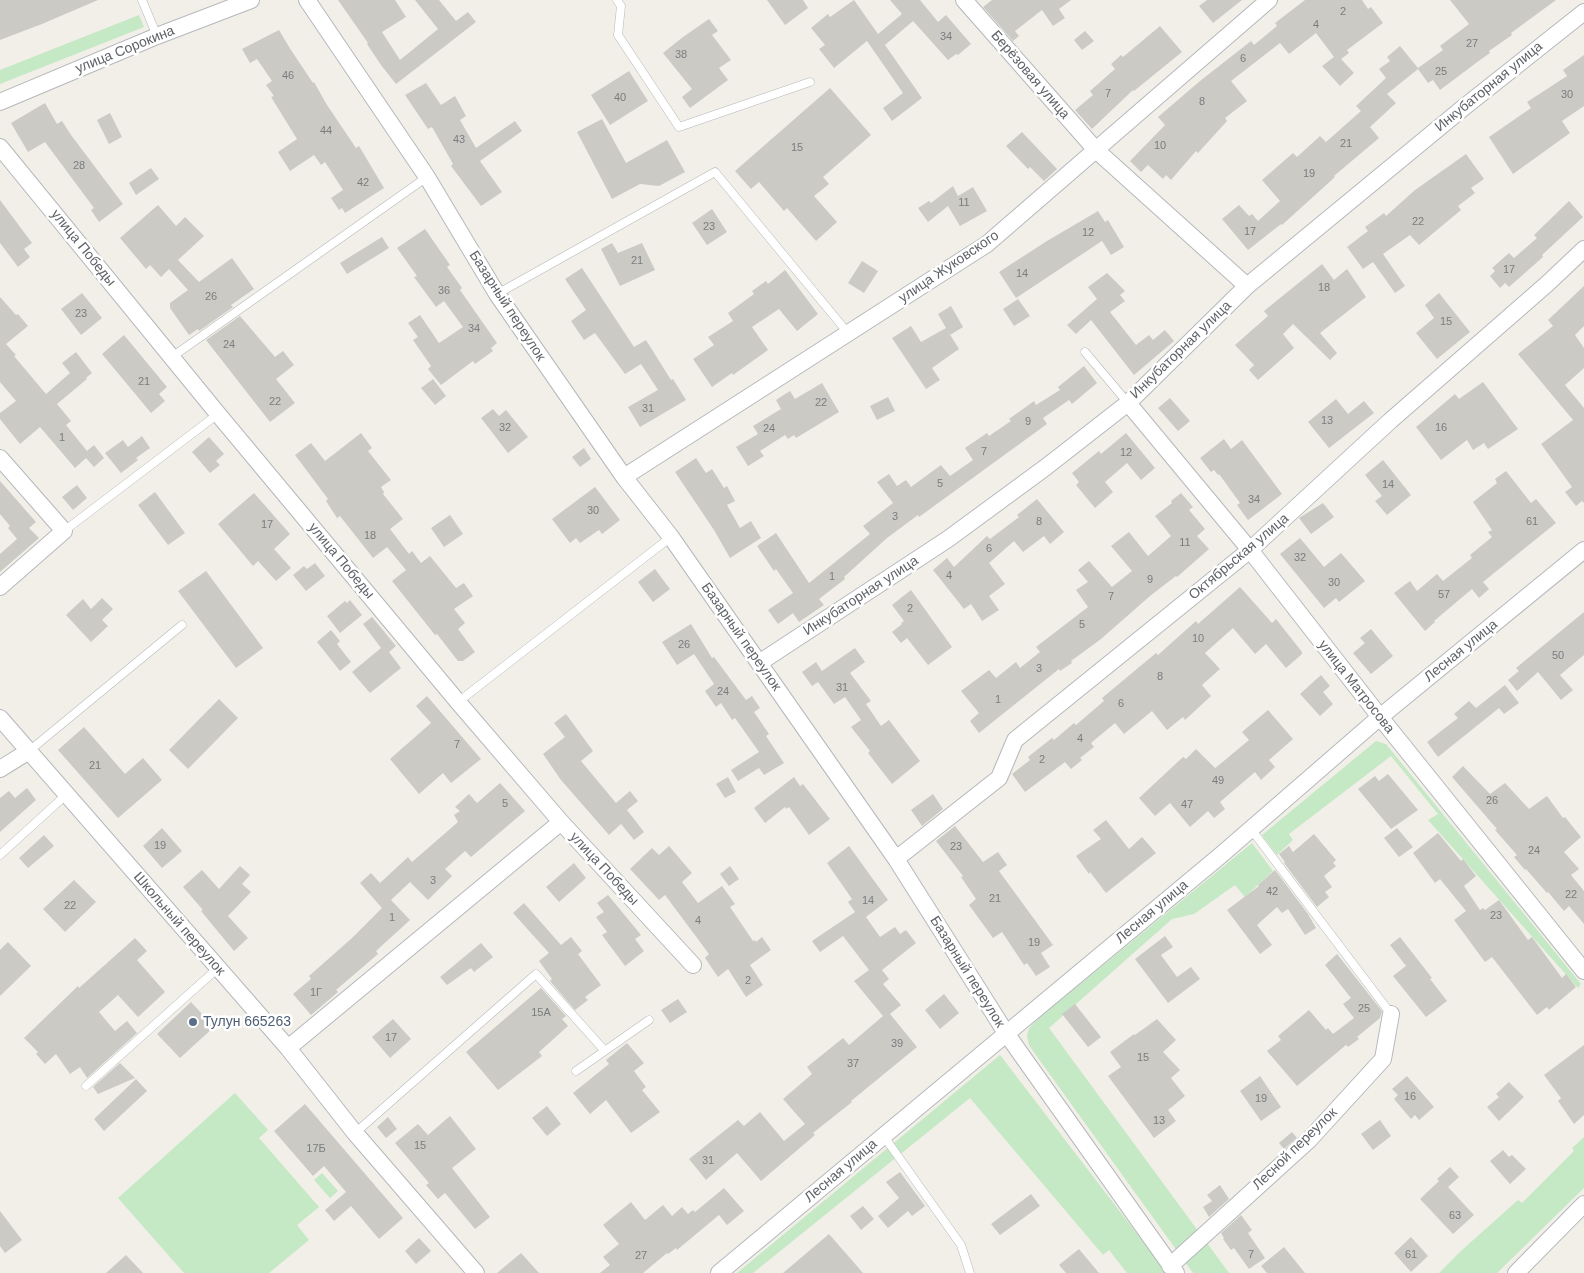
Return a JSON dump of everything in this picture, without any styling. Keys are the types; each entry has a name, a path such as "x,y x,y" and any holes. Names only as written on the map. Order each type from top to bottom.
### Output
{"street":[{"name":"улица Сорокина","path":"0,102 158,36 251,0"},
{"name":"Базарный переулок","path":"307,0 427,177 497,294 624,477 671,537 896,859 1006,1033 1173,1270"},
{"name":"Берёзовая улица","path":"964,0 1096,150 1247,286"},
{"name":"улица Жуковского","path":"624,477 987,244 1269,0"},
{"name":"Инкубаторная улица","path":"759,663 948,539 1046,467 1128,403 1247,286 1462,108 1584,12"},
{"name":"улица Победы","path":"0,146 218,414 458,702 561,822 693,965"},
{"name":"Октябрьская улица","path":"896,859 1000,778 1015,740 1250,550 1390,421 1547,284 1584,249"},
{"name":"улица Матросова","path":"1128,403 1250,550 1380,717 1584,971"},
{"path":"0,458 64,531 0,587"},
{"name":"Лесная улица","path":"718,1273 1251,829 1380,717 1584,550"},
{"name":"Школьный переулок","path":"0,718 288,1048 355,1133 476,1273"},
{"path":"0,769 29,751"},
{"path":"288,1048 561,822"},
{"name":"Лесной переулок","path":"1173,1270 1309,1140 1383,1059 1391,1014"},
{"path":"1516,1273 1584,1204"}],"lane":[{"path":"142,0 158,36"},
{"path":"617,0 621,6 618,35 679,127 810,82"},
{"path":"497,294 715,172 848,333"},
{"path":"172,357 427,177"},
{"path":"1085,352 1128,403"},
{"path":"64,531 218,414"},
{"path":"458,702 671,537"},
{"path":"29,751 182,625"},
{"path":"0,854 67,794"},
{"path":"1251,829 1391,1014"},
{"path":"86,1086 218,968"},
{"path":"355,1133 536,974 604,1050"},
{"path":"576,1071 649,1020"},
{"path":"883,1135 961,1245 970,1273"}],"green space":[{"path":"139,15 144,27 0,84 0,70"},
{"path":"1376,741 1386,744 1581,984 1578,988 1428,820 1438,814 1391,756 1289,834 1293,840 1277,855 1262,835"},
{"path":"1252,843 1273,871 1245,897 1235,885 1194,914 1172,919 1049,1028 1229,1273 1193,1273 1033,1051 1027,1036 1029,1028 1040,1017"},
{"path":"1000,1055 1167,1273 1127,1273 1109,1250 1103,1255 970,1098 753,1273 737,1273"},
{"path":"235,1093 268,1130 259,1138 319,1207 297,1225 309,1240 269,1273 184,1273 118,1198"},
{"path":"1584,1137 1584,1188 1497,1273 1439,1273 1518,1200 1522,1203 1574,1151 1572,1148"},
{"path":"322,1173 338,1191 330,1198 314,1180"}],"building":[{"path":"0,0 98,0 0,40"},
{"path":"338,0 395,0 406,17 382,32 400,60 438,29 415,0 439,0 456,21 468,12 476,22 396,84 381,65"},
{"path":"767,0 803,0 808,8 785,25"},
{"path":"854,0 878,34 902,14 890,0 920,0 938,22 946,15 971,44 958,55 956,54 948,60 913,21 885,45 922,98 892,121 883,108 903,93 867,41 834,68 819,49 825,45 811,28 828,14 830,17"},
{"path":"992,0 1071,0 1059,9 1065,18 1053,26 1042,10 1015,31 1019,36 1013,41 983,7"},
{"path":"1207,0 1242,0 1213,23 1199,6"},
{"path":"1305,0 1362,0 1368,9 1371,7 1383,23 1347,50 1349,53 1341,59 1354,73 1340,86 1322,66 1334,57 1316,33 1289,54 1280,43 1231,81 1247,101 1225,118 1227,121 1198,153 1196,151 1171,180 1166,175 1163,179 1148,165 1141,172 1130,161 1165,125 1158,117 1251,41 1254,45 1277,26 1275,23"},
{"path":"1450,0 1556,0 1511,33 1512,35 1489,51 1490,53 1440,90 1433,80 1428,83 1418,69 1387,94 1396,103 1370,127 1379,138 1334,176 1282,225 1248,250 1222,219 1239,205 1249,216 1252,214 1258,221 1280,201 1262,180 1293,153 1297,157 1320,136 1326,142 1361,111 1356,106 1386,78 1379,69 1390,61 1387,57 1400,46 1418,68 1443,50 1440,46 1469,24"},
{"path":"709,19 718,31 712,35 731,60 719,68 728,80 690,108 682,97 692,89 663,53"},
{"path":"1160,26 1182,52 1133,90 1092,129 1075,110 1093,95 1090,91 1115,69 1111,64 1121,55 1123,57"},
{"path":"279,30 356,148 359,146 384,188 345,213 342,208 339,210 331,198 343,190 325,162 321,165 314,155 290,171 278,152 297,139 271,97 274,96 266,85 272,81 257,59 250,63 242,49"},
{"path":"1085,31 1094,41 1082,50 1074,40"},
{"path":"1584,55 1584,106 1562,121 1570,133 1513,174 1489,137 1531,108 1527,102 1567,76 1563,70"},
{"path":"629,71 648,101 610,125 591,95"},
{"path":"426,83 441,105 455,96 466,116 460,120 476,148 515,121 522,131 480,161 502,192 481,206 451,166 453,164 432,127 428,129 405,95"},
{"path":"830,88 871,135 823,177 829,184 814,196 837,222 816,241 787,208 784,211 759,182 751,189 735,171"},
{"path":"45,103 57,124 62,121 123,204 99,222 91,210 94,208 45,142 28,152 11,123"},
{"path":"110,113 122,137 109,144 97,120"},
{"path":"602,119 626,163 667,140 685,172 659,186 640,184 612,199 577,132"},
{"path":"1022,132 1057,169 1044,181 1030,167 1028,169 1006,146"},
{"path":"1466,154 1484,179 1471,188 1475,193 1458,206 1461,210 1419,245 1410,235 1383,254 1405,286 1395,293 1373,262 1363,269 1347,247 1368,231 1365,227 1384,213 1386,216 1415,190"},
{"path":"151,168 159,179 136,195 129,183"},
{"path":"953,186 958,196 973,187 987,211 960,226 948,206 928,222 918,208 929,201 931,203"},
{"path":"0,200 32,243 24,249 30,257 18,267 0,243"},
{"path":"1569,201 1583,217 1542,255 1543,257 1509,287 1505,283 1500,288 1490,276 1495,271 1492,268 1509,253 1514,258 1537,238 1534,235"},
{"path":"158,205 176,226 185,217 204,236 178,260 199,282 232,258 254,289 231,305 233,307 199,331 198,329 189,335 170,308 170,303 188,290 169,269 161,277 150,265 146,269 120,238"},
{"path":"712,209 727,232 707,245 692,223"},
{"path":"1098,211 1105,222 1108,220 1124,247 1111,255 1102,241 1016,298 999,272"},
{"path":"425,229 450,265 447,267 462,288 460,290 497,343 491,348 493,351 475,364 473,361 441,385 428,369 431,366 413,340 418,337 408,323 420,315 439,343 463,327 444,301 436,307 414,277 417,276 397,248"},
{"path":"382,237 389,248 347,274 340,263"},
{"path":"612,243 618,253 642,243 655,270 620,286 601,249"},
{"path":"862,261 878,271 864,293 848,283"},
{"path":"1322,264 1334,280 1347,269 1366,297 1320,333 1337,353 1330,360 1293,324 1283,334 1294,348 1258,380 1249,370 1254,365 1235,345 1268,316 1264,311"},
{"path":"582,268 634,347 646,340 686,400 640,427 628,407 658,390 641,364 625,374 595,333 584,340 571,321 586,310 565,279"},
{"path":"785,270 818,314 797,331 779,309 752,327 768,350 733,375 732,373 712,387 693,359 714,345 708,337 733,321 728,313 754,294 752,291 766,281 768,284"},
{"path":"1107,273 1125,291 1120,295 1125,301 1110,312 1136,345 1149,335 1153,340 1165,330 1174,341 1134,375 1091,320 1076,334 1067,325 1097,299 1088,287"},
{"path":"1584,286 1584,326 1575,335 1584,348 1584,368 1565,385 1584,408 1584,503 1582,501 1576,506 1565,492 1572,487 1541,444 1573,420 1518,354 1553,326 1548,320"},
{"path":"82,293 102,318 81,335 61,309"},
{"path":"1439,293 1470,332 1437,359 1416,333 1434,318 1425,305"},
{"path":"0,297 28,326 6,344 46,394 70,373 62,363 76,352 92,373 57,404 71,421 66,425 87,451 94,445 104,458 94,467 86,458 75,468 40,427 20,444 0,419 0,413 16,401 0,382"},
{"path":"1018,299 1030,316 1014,326 1003,309"},
{"path":"951,306 963,327 950,335 938,314"},
{"path":"240,316 275,357 283,351 294,365 276,379 295,403 270,422 206,340"},
{"path":"911,326 921,342 946,328 959,349 932,368 940,380 926,389 892,338"},
{"path":"124,335 167,387 159,394 165,401 151,413 102,354"},
{"path":"1084,366 1097,383 1072,404 1069,400 1043,418 1047,424 887,538 844,577 845,579 819,599 824,605 799,622 793,613 778,624 768,610 793,593 776,569 774,571 757,546 776,533 809,583 870,534 863,526 893,503 877,482 889,474 897,486 906,480 911,487 941,465 950,476 973,460 965,448 987,433 989,436 1011,421 1009,419 1034,401 1036,405 1060,390 1058,387"},
{"path":"433,379 446,396 435,405 421,388"},
{"path":"1483,382 1518,429 1488,449 1484,443 1473,450 1467,440 1441,460 1416,427 1455,394 1459,399"},
{"path":"822,383 839,412 796,438 794,435 788,439 785,435 760,451 764,456 748,466 736,447 758,434 753,426 781,409 776,400 790,391 795,399"},
{"path":"888,397 895,411 877,420 870,406"},
{"path":"1170,398 1190,421 1178,431 1158,408"},
{"path":"1336,399 1348,414 1364,401 1374,413 1329,448 1308,422"},
{"path":"493,409 499,416 506,410 528,437 508,453 481,418"},
{"path":"361,433 372,448 368,451 391,480 381,487 384,492 383,494 403,519 390,529 409,554 412,551 421,563 430,556 456,588 464,583 473,596 454,609 465,623 458,629 475,652 463,661 458,661 392,581 406,570 387,547 373,558 340,516 337,518 326,501 328,499 295,455 311,443 325,461"},
{"path":"1126,433 1155,468 1141,480 1127,463 1105,482 1113,492 1095,508 1076,485 1079,482 1072,473 1099,451 1101,454"},
{"path":"142,436 150,448 136,458 138,460 121,473 105,453 123,440 128,447"},
{"path":"209,437 224,454 216,461 220,465 210,473 192,452"},
{"path":"1224,439 1231,449 1242,440 1282,494 1248,520 1237,505 1240,503 1219,474 1214,470 1211,472 1200,458"},
{"path":"584,448 591,459 580,467 572,457"},
{"path":"696,458 706,473 712,469 724,488 727,486 735,501 727,505 740,528 751,521 761,538 730,558 714,530 675,472"},
{"path":"1383,460 1411,495 1387,515 1375,501 1382,496 1365,475"},
{"path":"1506,471 1531,503 1536,499 1556,523 1483,582 1489,589 1479,598 1472,589 1425,631 1394,593 1410,581 1417,591 1437,574 1443,581 1472,558 1470,555 1492,537 1488,532 1492,530 1473,502 1497,483 1495,479"},
{"path":"0,481 36,522 29,528 39,538 0,572 0,554 17,539 8,528 10,526 0,514"},
{"path":"77,485 87,498 73,510 62,497"},
{"path":"595,487 620,520 602,534 599,530 580,543 576,538 570,543 552,519"},
{"path":"155,492 185,533 168,545 138,505"},
{"path":"254,493 290,534 274,549 291,568 276,581 258,561 253,566 218,524"},
{"path":"1181,493 1193,507 1189,510 1205,529 1197,536 1209,549 1177,577 1150,596 1101,639 1071,661 1072,663 1060,671 1059,669 979,733 970,721 979,713 961,691 989,670 996,678 1016,662 1020,668 1040,652 1036,647 1088,607 1076,590 1088,582 1078,570 1089,561 1112,587 1132,571 1111,546 1129,532 1148,556 1171,536 1155,516 1172,503 1171,501"},
{"path":"1037,499 1064,532 1050,544 1044,536 1023,552 1014,541 989,563 1005,584 989,596 999,610 982,621 971,604 964,609 933,570 947,558 954,567 987,536 990,539 1019,517 1017,515"},
{"path":"1323,503 1334,517 1311,534 1299,518"},
{"path":"450,515 463,534 444,547 431,528"},
{"path":"1300,538 1324,567 1341,553 1365,581 1339,602 1336,598 1324,608 1280,554"},
{"path":"315,563 325,576 306,591 293,575 304,566 307,569"},
{"path":"655,569 670,589 653,602 638,582"},
{"path":"206,571 263,648 236,668 178,591"},
{"path":"1240,587 1272,623 1276,619 1302,654 1286,668 1266,644 1255,654 1233,628 1205,653 1220,669 1202,685 1211,696 1185,720 1183,717 1167,730 1152,711 1124,734 1115,723 1091,743 1094,747 1080,758 1082,760 1071,769 1065,762 1025,792 1012,774 1030,760 1028,757 1052,738 1054,740 1074,723 1076,725 1104,701 1102,698 1156,653 1158,655 1196,621 1198,624"},
{"path":"911,590 952,647 928,665 907,638 901,643 892,632 904,621 892,605"},
{"path":"102,598 113,609 102,620 108,626 91,642 66,615 83,599 91,609"},
{"path":"350,600 362,615 340,633 327,616 345,601 347,603"},
{"path":"1584,612 1584,655 1560,675 1573,690 1561,700 1538,672 1517,691 1508,680 1519,671 1516,668"},
{"path":"372,617 396,646 389,652 401,668 370,693 352,672 381,648 363,624"},
{"path":"691,624 712,658 714,657 746,700 752,696 760,708 754,712 769,734 766,736 784,763 764,775 759,768 738,781 731,770 759,752 735,718 732,720 721,703 716,707 705,691 714,684 694,654 677,665 662,642"},
{"path":"1371,629 1393,656 1371,674 1353,653 1365,643 1360,638"},
{"path":"331,630 340,641 337,644 351,662 340,671 317,642"},
{"path":"855,648 865,662 850,673 871,701 866,704 881,726 889,720 920,761 892,784 851,727 861,720 845,697 834,704 818,682 812,686 802,672 816,662 822,671"},
{"path":"1321,675 1330,686 1323,692 1333,704 1320,716 1300,694"},
{"path":"1505,685 1519,703 1504,714 1499,708 1438,757 1427,742 1458,718 1454,714 1469,701 1476,708"},
{"path":"427,696 481,759 451,783 443,773 419,794 390,759 431,723 416,706"},
{"path":"219,699 238,718 188,769 169,750"},
{"path":"1268,710 1293,739 1269,760 1275,767 1261,780 1255,772 1220,802 1225,809 1214,818 1208,811 1190,827 1170,803 1155,816 1139,798 1183,757 1186,759 1196,749 1215,768 1249,740 1242,732"},
{"path":"566,714 593,751 581,761 616,803 630,791 638,801 627,810 644,832 634,840 621,824 609,835 561,780 543,754 565,737 554,723"},
{"path":"84,727 125,774 143,758 162,780 118,818 58,750"},
{"path":"1463,766 1490,794 1505,783 1529,809 1547,796 1563,818 1565,817 1581,837 1564,852 1579,869 1571,875 1584,891 1584,924 1569,906 1564,911 1548,892 1525,870 1514,857 1517,855 1495,830 1497,829 1452,777"},
{"path":"1388,774 1418,810 1391,829 1358,789 1375,776 1379,781"},
{"path":"728,777 736,792 725,798 716,784"},
{"path":"794,777 800,786 803,784 830,819 809,835 789,807 786,809 785,807 765,823 754,808"},
{"path":"500,783 525,811 471,857 465,851 445,869 452,876 428,900 410,882 391,900 410,920 376,951 378,954 336,990 338,992 311,1015 293,994 311,979 309,976 352,938 382,908 360,883 371,873 380,883 408,857 412,862 458,822 454,815 460,811 455,807 469,794 477,803"},
{"path":"27,788 36,800 0,832 0,798 9,791 15,798"},
{"path":"933,794 943,809 922,826 911,810"},
{"path":"1106,820 1129,849 1142,837 1156,853 1106,893 1076,856 1101,839 1093,830"},
{"path":"955,826 983,862 998,852 1007,865 999,871 1053,945 1041,953 1050,967 1036,976 1027,963 1024,965 1002,932 993,938 969,905 976,899 961,877 963,876 936,841"},
{"path":"162,828 182,851 162,868 143,846"},
{"path":"1397,828 1413,847 1399,857 1384,838"},
{"path":"1438,833 1461,861 1463,859 1476,876 1464,886 1480,910 1483,908 1485,910 1499,900 1528,940 1532,937 1562,978 1566,974 1576,987 1549,1010 1547,1007 1537,1015 1492,957 1485,962 1454,920 1466,911 1440,879 1435,883 1413,853"},
{"path":"1314,834 1336,860 1333,863 1336,866 1324,876 1332,887 1325,892 1329,897 1317,907 1279,854 1289,846 1293,852"},
{"path":"44,835 54,846 28,868 19,858"},
{"path":"669,846 692,873 682,882 698,903 722,886 735,904 730,907 753,941 755,940 756,942 762,937 771,950 750,965 763,985 746,997 728,969 718,977 705,958 709,954 665,895 659,900 630,869 652,848 659,855"},
{"path":"849,846 888,900 866,917 880,937 895,927 900,934 906,930 916,943 882,970 889,979 883,984 901,1005 890,1014 917,1047 813,1133 815,1135 761,1181 737,1153 706,1180 689,1159 738,1120 744,1126 760,1112 784,1141 805,1124 783,1099 812,1074 807,1067 843,1038 849,1045 883,1016 854,981 869,970 843,936 820,952 812,941 855,912 848,902 852,899 827,863"},
{"path":"574,863 586,878 559,902 546,887"},
{"path":"240,866 250,875 242,884 251,892 228,916 248,938 234,951 183,887 202,870 219,889"},
{"path":"730,866 739,879 729,886 720,874"},
{"path":"1275,870 1308,914 1316,928 1305,935 1288,909 1282,913 1277,907 1257,925 1272,945 1260,954 1227,910 1259,886"},
{"path":"74,880 96,902 65,932 43,909"},
{"path":"608,895 641,935 635,939 644,951 625,966 602,935 607,932 596,917 604,912 597,903"},
{"path":"524,903 561,945 571,937 582,951 578,954 601,985 585,997 588,1000 575,1010 550,981 552,979 539,961 549,953 513,913"},
{"path":"1165,936 1173,947 1161,955 1177,977 1191,967 1200,979 1168,1003 1135,959"},
{"path":"1400,937 1432,978 1430,979 1447,1001 1426,1017 1393,976 1406,966 1390,945"},
{"path":"135,938 147,951 137,960 165,992 138,1017 118,995 99,1012 115,1031 127,1021 137,1033 87,1078 80,1067 70,1074 56,1054 45,1064 36,1054 38,1052 24,1038 78,986 79,988"},
{"path":"8,942 31,966 0,996 0,950"},
{"path":"481,943 493,957 474,972 471,968 447,985 440,977"},
{"path":"1337,954 1382,1011 1380,1018 1357,1037 1359,1039 1348,1047 1346,1045 1297,1086 1267,1051 1281,1040 1278,1036 1309,1010 1326,1030 1328,1028 1333,1034 1354,1018 1343,1004 1351,998 1325,965"},
{"path":"541,988 566,1016 562,1019 568,1026 539,1052 542,1056 498,1090 466,1052"},
{"path":"944,994 959,1013 940,1029 925,1010"},
{"path":"678,999 687,1012 670,1023 661,1010"},
{"path":"191,1002 214,1027 180,1058 157,1034"},
{"path":"1075,1004 1101,1037 1088,1047 1062,1014"},
{"path":"393,1019 411,1039 390,1058 372,1037"},
{"path":"1157,1019 1176,1040 1163,1052 1180,1070 1171,1078 1185,1096 1168,1110 1176,1121 1154,1138 1108,1076 1121,1067 1110,1052"},
{"path":"627,1043 644,1063 634,1071 646,1087 642,1090 660,1112 631,1133 606,1100 590,1114 573,1093 609,1064 606,1060"},
{"path":"1584,1045 1584,1115 1574,1124 1558,1101 1561,1098 1544,1075"},
{"path":"120,1063 135,1078 98,1094 93,1087"},
{"path":"1260,1076 1281,1107 1261,1121 1240,1091"},
{"path":"1407,1076 1434,1107 1419,1120 1415,1115 1411,1119 1394,1099 1398,1095 1392,1089"},
{"path":"136,1079 147,1091 104,1131 94,1119"},
{"path":"1509,1082 1524,1097 1499,1121 1487,1107 1499,1097 1496,1094"},
{"path":"305,1104 403,1218 379,1239 351,1206 334,1221 325,1210 346,1192 324,1166 313,1176 274,1131"},
{"path":"547,1106 561,1124 547,1136 532,1118"},
{"path":"450,1116 476,1149 452,1168 490,1217 475,1229 445,1193 438,1199 426,1185 429,1183 395,1143 418,1124 428,1135"},
{"path":"388,1117 397,1129 386,1138 377,1127"},
{"path":"1380,1120 1391,1136 1373,1150 1361,1134"},
{"path":"1292,1132 1297,1138 1284,1149 1279,1143"},
{"path":"1503,1150 1509,1157 1512,1155 1526,1169 1510,1184 1490,1161"},
{"path":"1450,1167 1459,1177 1448,1187 1474,1215 1453,1234 1420,1199 1439,1181 1437,1179"},
{"path":"900,1172 925,1206 912,1216 908,1211 888,1228 878,1216 899,1198 886,1182"},
{"path":"1220,1185 1229,1199 1209,1217 1203,1207 1212,1201 1207,1195"},
{"path":"724,1188 744,1211 727,1225 719,1215 677,1250 676,1248 667,1253 643,1273 600,1273 610,1265 603,1257 619,1244 603,1225 631,1202 645,1220 663,1205 672,1216 682,1207 688,1214 693,1210 695,1212"},
{"path":"1031,1194 1040,1206 1000,1235 991,1224"},
{"path":"863,1206 874,1219 861,1230 850,1216"},
{"path":"0,1211 22,1240 5,1253 0,1246"},
{"path":"1241,1215 1252,1230 1248,1233 1265,1258 1249,1269 1234,1248 1231,1250 1221,1233"},
{"path":"829,1234 863,1273 783,1273"},
{"path":"1411,1237 1428,1256 1411,1272 1394,1253"},
{"path":"419,1238 431,1251 416,1264 405,1251"},
{"path":"1284,1247 1305,1273 1267,1273 1261,1266"},
{"path":"1079,1249 1099,1273 1066,1273 1059,1265"},
{"path":"521,1253 539,1273 497,1273"},
{"path":"126,1255 143,1273 106,1273"}],"place":[{"name":"Тулун 665263","path":"193,1022"}]}
